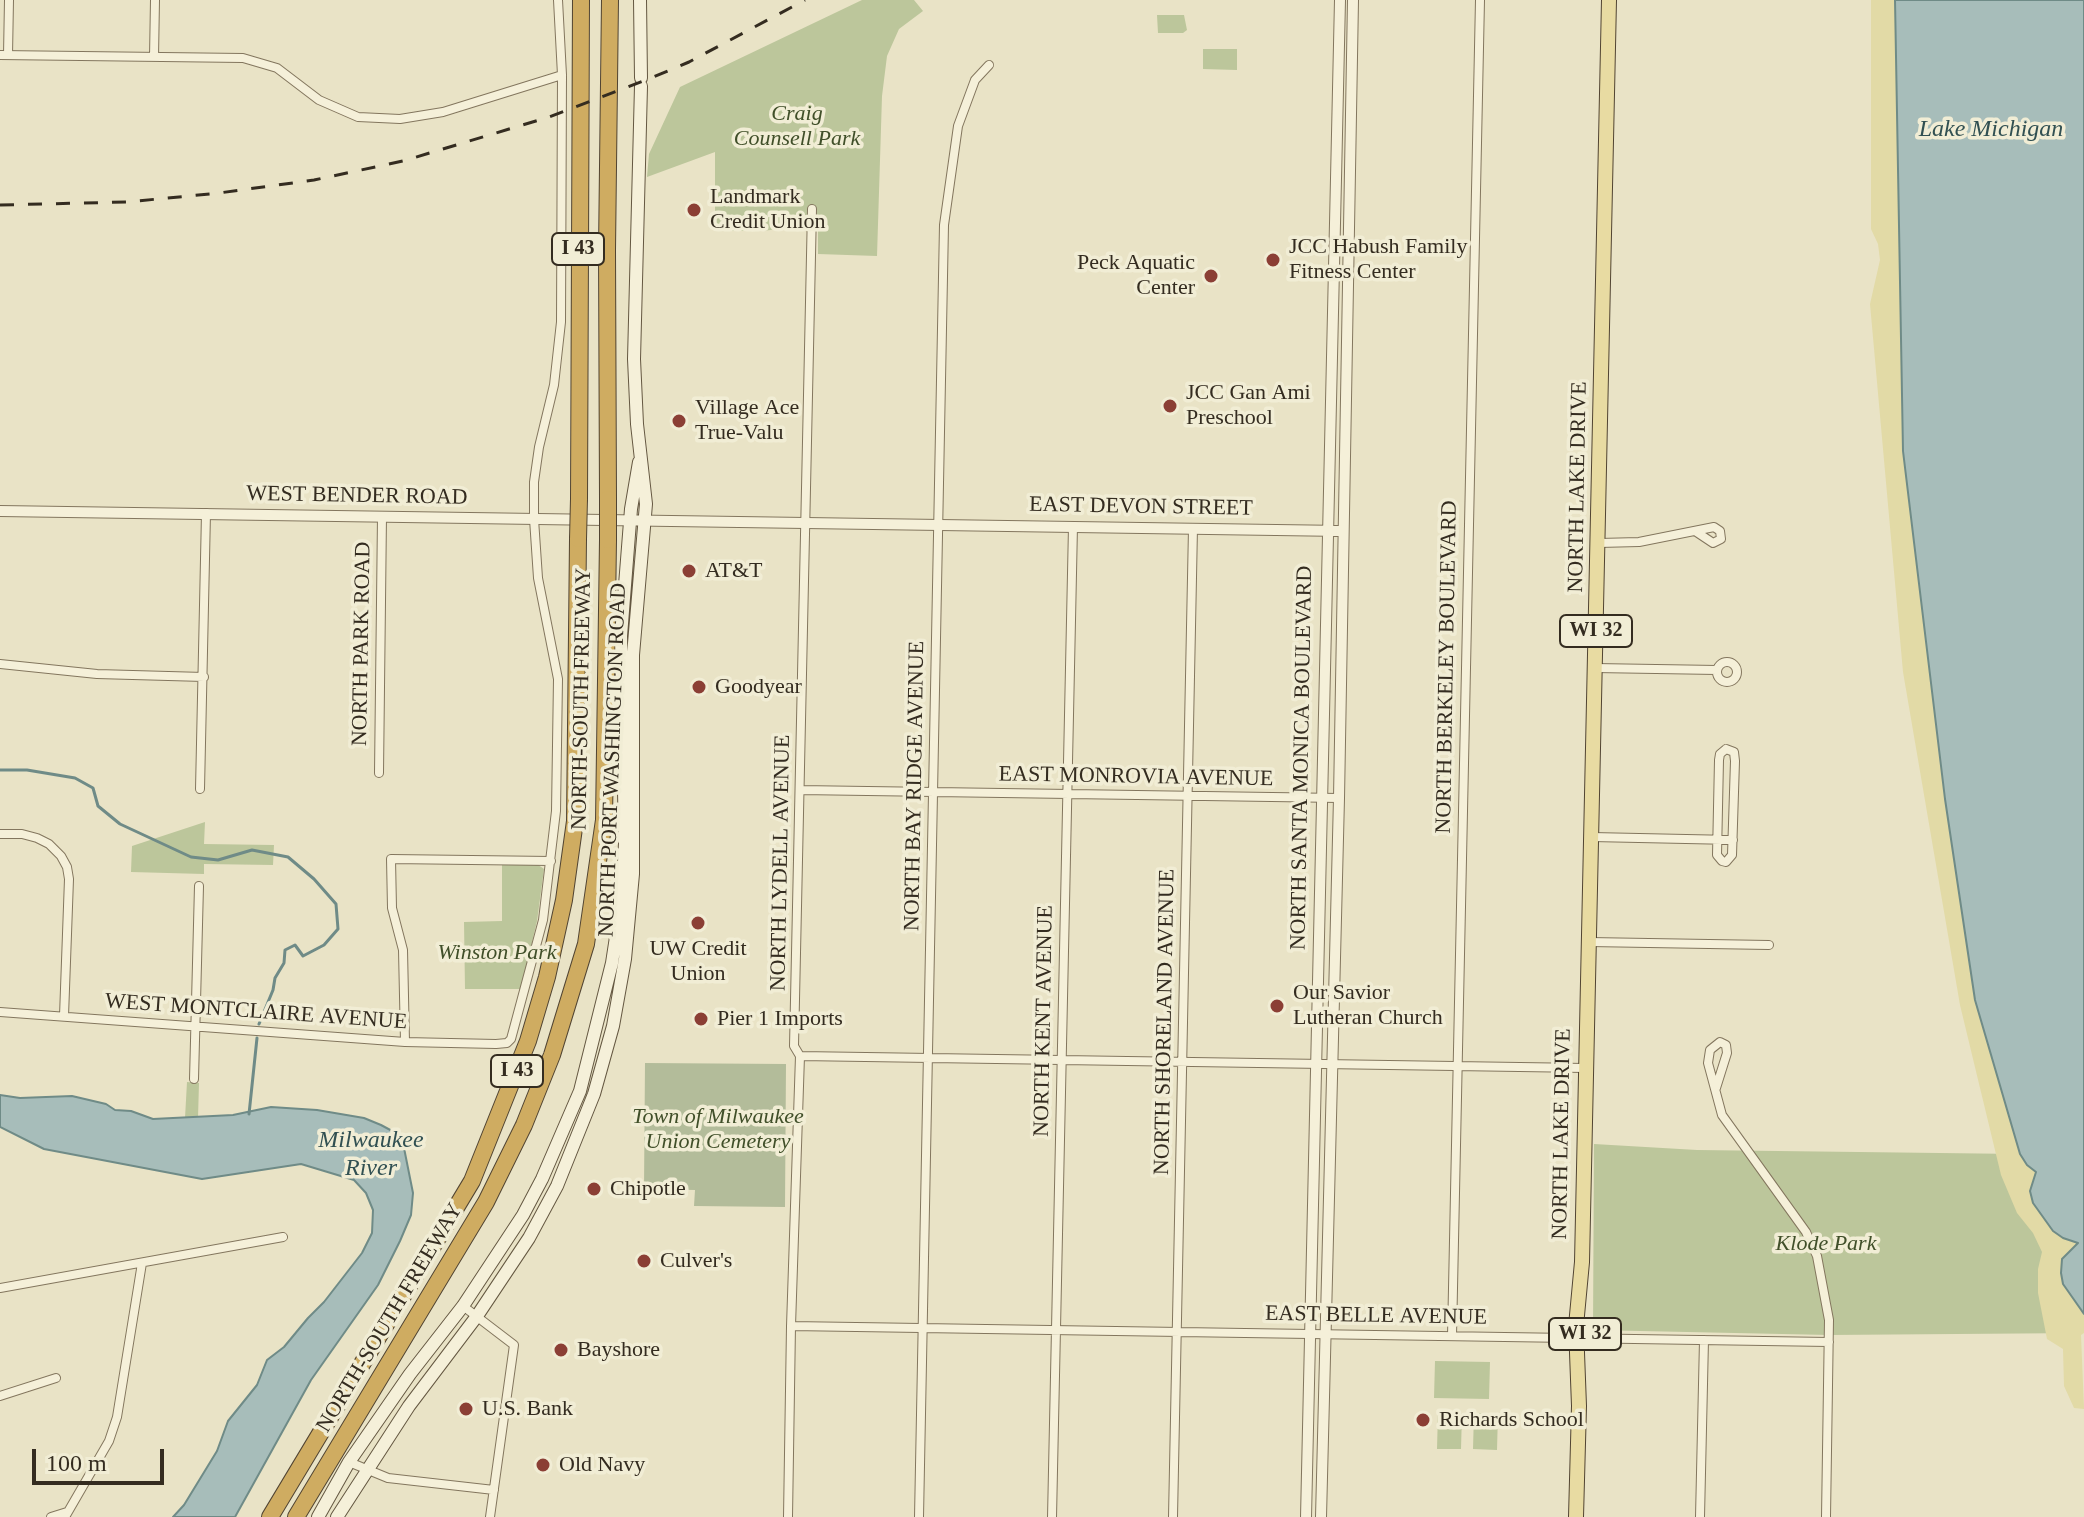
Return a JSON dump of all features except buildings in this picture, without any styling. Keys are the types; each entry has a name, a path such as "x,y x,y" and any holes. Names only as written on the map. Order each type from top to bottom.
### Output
{"highway":[{"name":"NORTH-SOUTH FREEWAY","path":"270,1517 472,1181 528,1041 561,915 575,821 581,0"},
{"name":"NORTH-SOUTH FREEWAY","path":"296,1517 486,1202 524,1125 552,1055 586,944 604,820 610,0"}],"main road":[{"name":"NORTH PORT WASHINGTON ROAD","path":"337,1517 366,1468 477,1316 529,1238 557,1186 594,1094 613,1026 625,959 633,874 633,655 641,456 634,322 641,82 640,0"},
{"name":"NORTH LAKE DRIVE","path":"1577,1517 1609,0"},
{"name":"NORTH PORT WASHINGTON ROAD","path":"318,1517 349,1462 410,1374 463,1306 523,1215 580,1091 612,963 622,898 621,636 638,521"}],"street":[{"path":"9,0 4,55 243,58 277,68 319,100 358,117 400,119 443,112 562,75"},
{"path":"154,57 155,0"},
{"path":"405,1042 403,950 392,908 391,859 551,861 556,797 558,679 538,578 534,482 554,385 560,334 562,75 558,0"},
{"name":"NORTH SANTA MONICA BOULEVARD","path":"1306,1517 1340,0"},
{"name":"NORTH SANTA MONICA BOULEVARD","path":"1321,1517 1339,798 1353,0"},
{"name":"NORTH BERKELEY BOULEVARD","path":"1452,1336 1480,0"},
{"name":"NORTH BAY RIDGE AVENUE","path":"919,1517 944,225 958,126 975,80 989,65"},
{"name":"NORTH LYDELL AVENUE","path":"788,1517 800,1056 794,1046 812,209"},
{"name":"WEST BENDER ROAD","path":"0,511 806,523"},
{"path":"200,789 206,513"},
{"name":"NORTH PARK ROAD","path":"379,773 382,516"},
{"name":"EAST DEVON STREET","path":"806,523 1343,531"},
{"name":"NORTH KENT AVENUE","path":"1052,1517 1073,526"},
{"name":"NORTH SHORELAND AVENUE","path":"1173,1517 1193,528"},
{"path":"1599,543 1639,542 1695,531"},
{"path":"0,664 97,674 204,677"},
{"path":"1595,668 1717,670"},
{"path":"1726,749 1734,752 1735,761 1733,840 1731,859 1726,862 1718,859 1719,760 1726,749"},
{"name":"EAST MONROVIA AVENUE","path":"800,790 1339,798"},
{"path":"0,834 37,838 49,844 67,867 64,1016"},
{"path":"1592,837 1733,840"},
{"name":"WEST MONTCLAIRE AVENUE","path":"0,1012 405,1042 509,1043 539,939 551,861"},
{"path":"194,1079 199,886"},
{"path":"1589,942 1769,945"},
{"path":"1716,1088 1727,1053 1726,1045 1720,1042 1713,1046 1708,1056 1719,1108 1727,1124 1806,1232 1817,1256 1827,1301 1829,1342 1826,1517"},
{"path":"800,1056 1585,1068"},
{"path":"0,1288 283,1237"},
{"path":"51,1517 66,1514 109,1441 117,1417 142,1263"},
{"path":"463,1306 514,1345 490,1517"},
{"name":"EAST BELLE AVENUE","path":"791,1326 1829,1342"},
{"path":"1700,1517 1704,1340"},
{"path":"0,1396 56,1378"},
{"path":"349,1462 388,1478 494,1490"}],"green space":[{"name":"Craig Counsell Park","path":"862,0 914,0 923,11 899,29 887,56 882,96 877,256 818,254 818,225 761,231 715,231 715,152 647,177 649,154 680,87"},
{"path":"1157,15 1184,15 1187,30 1183,33 1158,33"},
{"path":"1203,49 1237,49 1237,70 1203,69"},
{"path":"205,822 204,844 274,845 273,865 204,864 204,874 131,872 132,846"},
{"name":"Winston Park","path":"502,864 537,864 544,869 537,921 521,989 465,989 464,922 502,921"},
{"name":"Town of Milwaukee Union Cemetery","path":"645,1063 786,1064 785,1207 694,1206 695,1190 644,1189"},
{"path":"187,1082 199,1083 198,1118 185,1118"},
{"name":"Klode Park","path":"1594,1144 1697,1150 2020,1154 2036,1172 2033,1203 2039,1213 2053,1231 2079,1243 2070,1250 2061,1273 2064,1284 2084,1314 2084,1333 1829,1335 1593,1330"},
{"path":"1435,1361 1490,1362 1489,1399 1434,1398"},
{"path":"1438,1412 1462,1413 1461,1449 1437,1449"},
{"path":"1474,1413 1498,1413 1497,1450 1473,1449"}],"sand":[{"path":"1871,0 1895,0 1903,451 1945,799 1975,1000 2020,1154 2036,1172 2030,1191 2033,1203 2053,1231 2079,1243 2070,1250 2061,1273 2064,1284 2084,1314 2084,1333 2081,1335 2084,1409 2074,1408 2064,1386 2063,1349 2047,1339 2038,1293 2042,1252 2033,1233 2017,1213 2001,1175 1960,1005 1903,672 1870,304 1880,260 1878,244 1871,229"}],"water":[{"name":"Lake Michigan","path":"1895,0 2084,0 2084,1314 2063,1284 2061,1273 2062,1259 2078,1243 2053,1231 2033,1203 2030,1191 2036,1172 2020,1154 1975,1000 1945,799 1903,451"},
{"name":"Milwaukee River","path":"0,1095 20,1098 72,1096 153,1119 233,1115 271,1107 317,1110 364,1118 381,1125 394,1132 404,1148 413,1193 411,1215 400,1241 378,1285 311,1380 235,1517 173,1517 184,1505 217,1451 228,1421 257,1385 267,1360 284,1347 324,1302 362,1253 372,1233 373,1210 366,1193 354,1180 301,1164 202,1179 44,1149 0,1127"}],"waterway":[{"path":"0,770 27,770 75,778 93,788 98,806 120,824 191,857 218,860 252,850 288,857 314,879 336,904 338,929 324,945 303,956 295,945 285,950 284,963 275,978 259,1024"},
{"path":"249,1114 257,1038"}],"railway":[{"path":"0,205 127,202 219,193 314,180 403,161 549,117 651,78 689,62 805,0"}],"place":[{"name":"Landmark Credit Union","path":"694,210"},
{"name":"JCC Habush Family Fitness Center","path":"1273,260"},
{"name":"Peck Aquatic Center","path":"1211,276"},
{"name":"JCC Gan Ami Preschool","path":"1170,406"},
{"name":"Village Ace True-Valu","path":"679,421"},
{"name":"AT&T","path":"689,571"},
{"name":"Goodyear","path":"699,687"},
{"name":"UW Credit Union","path":"698,923"},
{"name":"Our Savior Lutheran Church","path":"1277,1006"},
{"name":"Pier 1 Imports","path":"701,1019"},
{"name":"Chipotle","path":"594,1189"},
{"name":"Culver's","path":"644,1261"},
{"name":"Bayshore","path":"561,1350"},
{"name":"U.S. Bank","path":"466,1409"},
{"name":"Richards School","path":"1423,1420"},
{"name":"Old Navy","path":"543,1465"}]}
